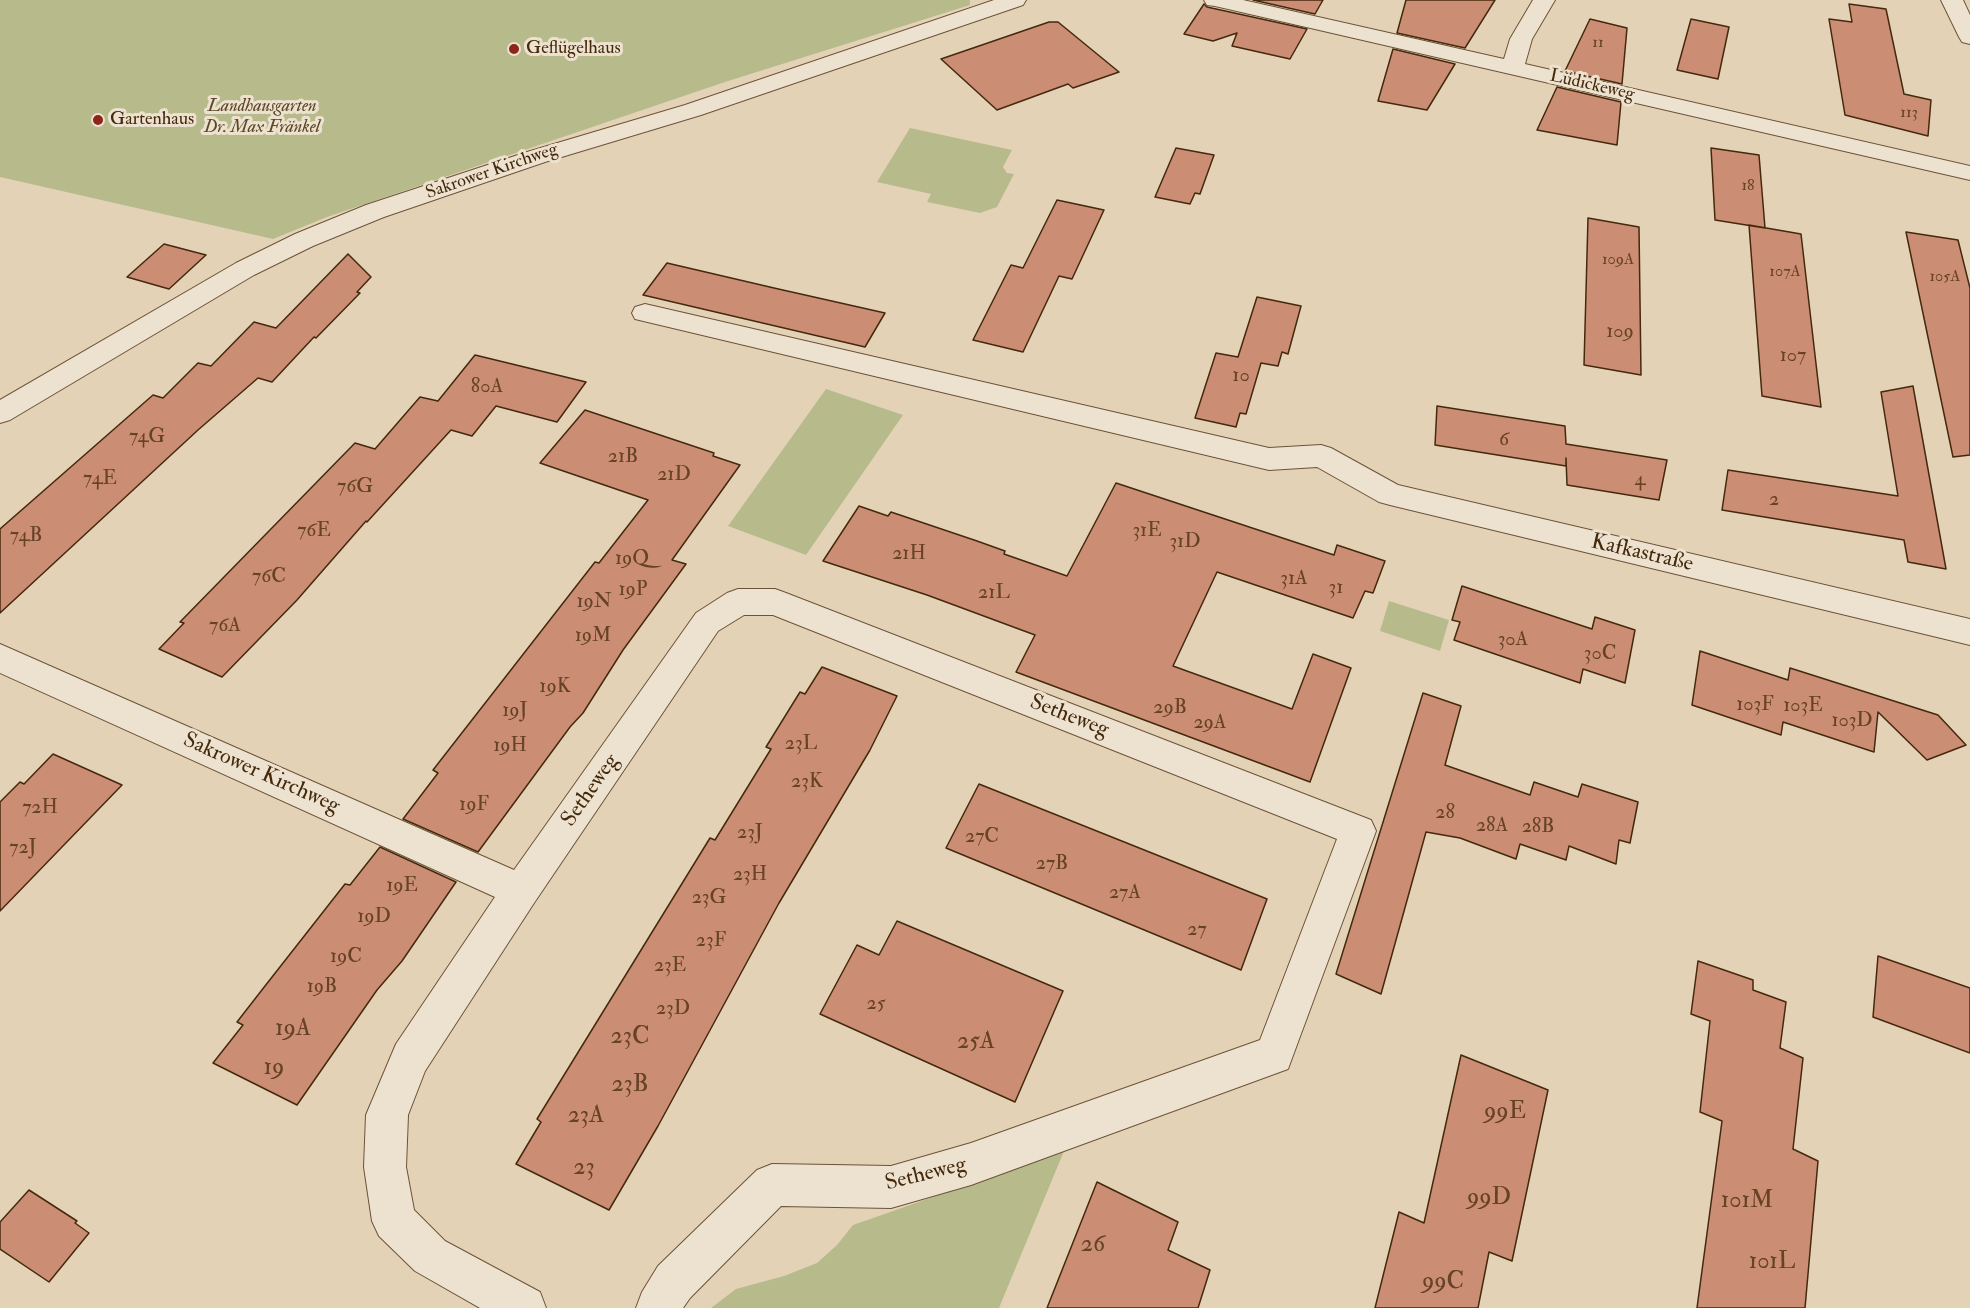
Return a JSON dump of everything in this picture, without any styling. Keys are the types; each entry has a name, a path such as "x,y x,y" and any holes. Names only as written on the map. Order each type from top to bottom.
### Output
{"street":[{"name":"Sakrower Kirchweg","path":"0,412 245,270 303,240 375,212 525,160 693,110 1015,0"},
{"name":"Lüdickeweg","path":"1215,0 1970,173"},
{"path":"1513,67 1521,39 1544,0"},
{"path":"1952,0 1970,37"},
{"name":"Kafkastraße","path":"645,313 1269,459 1321,456 1390,494 1970,632"},
{"name":"Setheweg","path":"524,1308 430,1256 394,1221 386,1167 387,1115 410,1058 521,891 707,622 738,602 775,602 1358,831 1274,1055 972,1164 891,1187 772,1185 674,1282 658,1308"},
{"name":"Sakrower Kirchweg","path":"0,658 521,891"}],"green space":[{"name":"Landhausgarten Dr. Max Fränkel","path":"0,0 970,0 970,5 725,82 327,217 273,239 0,177"},
{"path":"910,128 1012,150 1003,167 1007,173 1014,174 997,207 980,213 927,202 931,194 877,182"},
{"path":"826,389 903,415 806,555 728,526"},
{"path":"1389,601 1449,620 1440,651 1380,631"},
{"path":"1064,1151 999,1308 711,1308 736,1289 784,1276 817,1263 837,1245 853,1225"}],"building":[{"path":"1253,0 1323,0 1315,14"},
{"path":"1406,0 1495,0 1465,48 1397,33"},
{"path":"1204,4 1207,7 1307,29 1290,59 1232,46 1237,33 1213,41 1184,34"},
{"path":"1849,4 1886,9 1904,94 1931,100 1928,136 1845,115 1829,19 1852,22"},
{"path":"1590,19 1627,28 1622,84 1565,71"},
{"path":"1691,19 1729,27 1718,79 1677,70"},
{"path":"1049,22 1058,22 1119,72 1073,88 1068,84 997,110 941,59"},
{"path":"1393,49 1455,64 1427,110 1378,101"},
{"path":"1557,87 1621,102 1617,145 1537,130"},
{"path":"1176,148 1214,155 1200,194 1195,193 1190,204 1155,197"},
{"path":"1711,148 1759,155 1765,228 1715,220"},
{"path":"1057,200 1104,210 1072,279 1059,276 1023,352 973,340 1011,265 1023,268"},
{"path":"1588,218 1639,227 1641,375 1584,365"},
{"path":"1749,225 1801,234 1821,407 1762,396"},
{"path":"1906,232 1958,240 1970,288 1970,455 1953,457"},
{"path":"164,244 206,255 169,289 127,277"},
{"path":"348,254 371,277 357,292 360,293 272,382 258,378 198,430 0,613 0,529 153,395 163,398 198,363 211,366 254,322 276,328"},
{"path":"667,263 885,313 865,347 643,295"},
{"path":"1257,297 1301,306 1288,354 1282,352 1278,366 1261,363 1246,414 1240,413 1236,427 1195,418 1216,353 1238,357"},
{"path":"475,355 586,382 557,422 496,406 472,436 451,430 366,521 297,600 222,677 159,649 184,623 180,622 355,443 375,449 420,397 438,401"},
{"path":"1913,386 1946,569 1908,562 1904,540 1722,510 1728,470 1898,496 1881,392"},
{"path":"1437,406 1565,426 1566,444 1667,460 1659,500 1567,485 1566,458 1566,466 1435,445"},
{"path":"585,410 714,453 713,456 740,465 672,560 686,564 623,650 583,713 570,727 478,852 403,819 438,773 433,770 595,562 599,563 648,500 540,463"},
{"path":"1116,483 1334,555 1337,545 1385,561 1373,593 1365,591 1353,618 1217,572 1173,666 1292,709 1313,654 1351,668 1310,782 1016,672 1035,635 927,595 823,561 859,506 888,516 891,512 1005,551 1004,554 1067,576"},
{"path":"1462,586 1592,629 1595,617 1635,630 1625,683 1583,669 1580,683 1454,640 1460,622 1452,620"},
{"path":"1700,651 1788,680 1790,668 1938,715 1966,745 1927,760 1878,712 1874,752 1783,722 1781,735 1692,705"},
{"path":"822,667 897,696 870,750 779,903 658,1126 609,1210 516,1164 541,1122 537,1119 710,838 715,840 771,749 766,747 800,692 805,694"},
{"path":"1423,693 1461,706 1445,765 1530,795 1534,782 1578,797 1582,784 1638,802 1630,843 1619,840 1616,864 1569,846 1566,860 1520,844 1516,859 1460,838 1426,832 1381,994 1336,974"},
{"path":"53,754 122,785 0,911 0,802 20,782 24,784"},
{"path":"979,784 1267,899 1241,970 946,848"},
{"path":"380,847 456,882 402,961 377,990 297,1105 213,1063 243,1025 237,1022 345,884 350,885"},
{"path":"897,921 1063,991 1015,1102 820,1014 857,945 879,955"},
{"path":"1878,956 1970,988 1970,1053 1873,1017"},
{"path":"1698,961 1753,980 1753,990 1786,1002 1780,1048 1803,1058 1793,1149 1818,1161 1805,1308 1697,1308 1722,1121 1700,1112 1710,1021 1691,1014"},
{"path":"1461,1055 1548,1090 1512,1261 1489,1252 1478,1308 1375,1308 1399,1212 1424,1223"},
{"path":"1097,1182 1178,1222 1168,1250 1210,1270 1198,1308 1047,1308"},
{"path":"29,1190 77,1221 75,1223 89,1233 49,1282 0,1249 0,1222"}],"place":[{"name":"Geflügelhaus","path":"514,49"},
{"name":"Gartenhaus","path":"98,120"}]}
